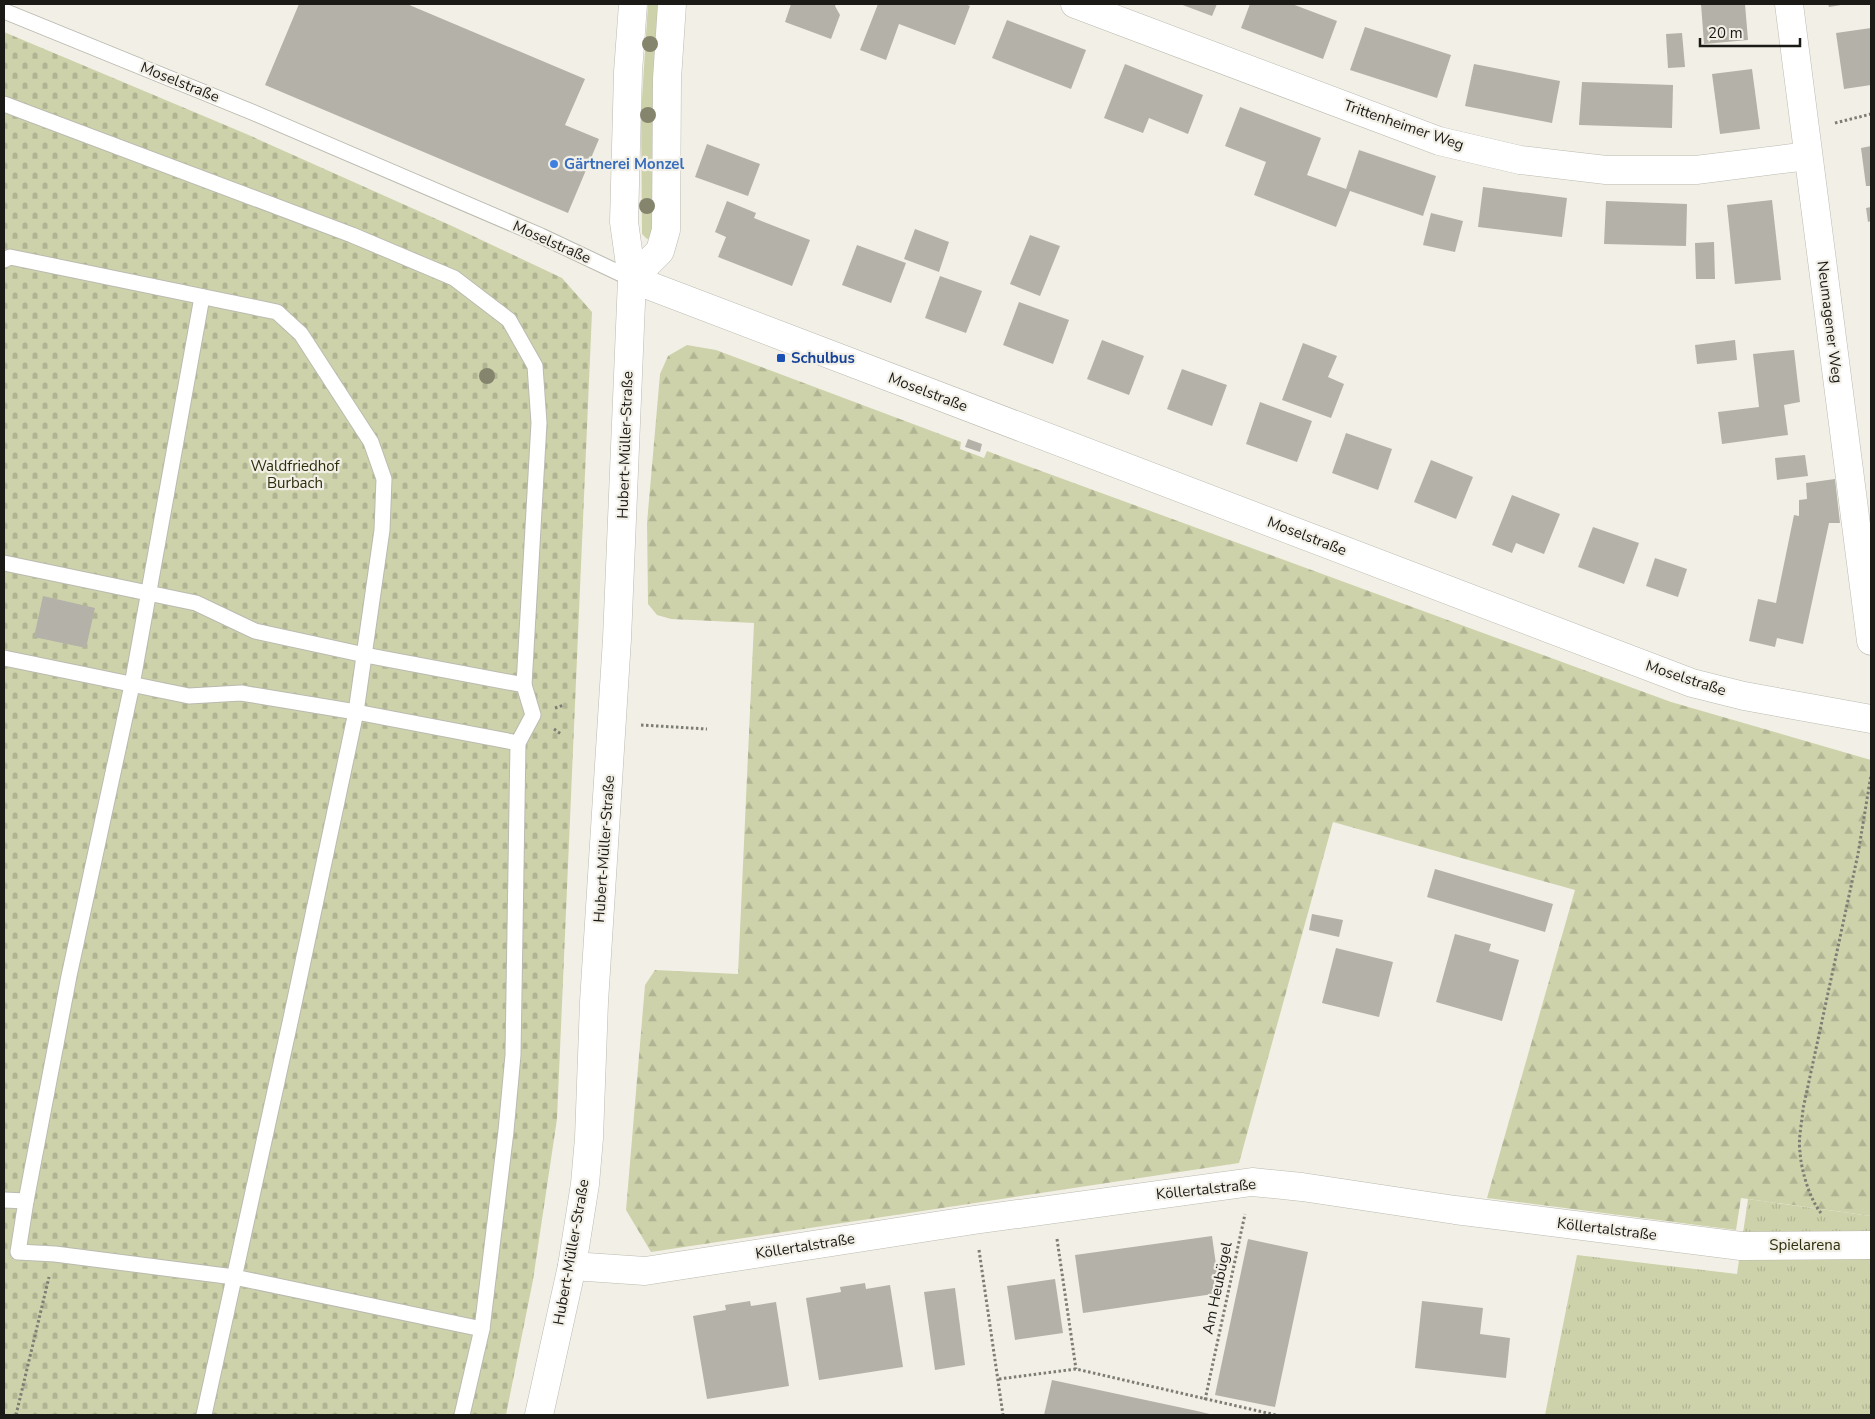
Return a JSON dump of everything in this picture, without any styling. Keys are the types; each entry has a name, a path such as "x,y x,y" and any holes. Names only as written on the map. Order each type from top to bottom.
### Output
{"street":[{"name":"Hubert-Müller-Straße","path":"539,1415 572,1266 585,1184 589,1138 594,1002 617,639 632,279 624,222 629,56 633,4"},
{"path":"632,279 660,251 666,230 667,79 672,4"},
{"name":"Trittenheimer Weg","path":"1075,4 1439,140 1520,160 1606,170 1696,170 1808,156"},
{"name":"Neumagener Weg","path":"1789,4 1871,641"},
{"name":"Moselstraße","path":"632,279 1692,683 1744,696 1871,712"},
{"name":"Köllertalstraße","path":"572,1266 645,1271 1053,1208 1252,1182 1302,1187 1455,1210 1741,1246 1871,1245"}],"lane":[{"name":"Moselstraße","path":"4,11 252,112 542,236 632,279"},
{"path":"4,104 352,235 454,278 509,320 535,366 539,423 524,685 533,714 518,743 512,1055 506,1131 482,1329 462,1415"},
{"path":"4,260 10,257 277,312 300,334 371,442 384,479 382,530 356,712 292,1018 204,1415"},
{"path":"202,297 132,685 69,976 26,1201 11,1252 55,1254 234,1277 482,1329"},
{"path":"4,564 196,603 255,631 365,655 524,685"},
{"path":"4,658 189,696 242,694 356,712 518,743"},
{"path":"4,1200 26,1201"}],"path":[{"path":"638,725 707,730"},
{"path":"1817,1208 1806,1182 1799,1151 1803,1109 1858,854 1871,776"},
{"name":"Am Heubügel","path":"1204,1400 1252,1182"},
{"path":"1053,1208 1076,1369"},
{"path":"974,1220 1003,1415"},
{"path":"16,1415 55,1254"},
{"path":"999,1379 1076,1369 1204,1400 1276,1415"}],"green space":[{"path":"648,4 660,4 653,236 647,239 642,234 641,114"},
{"name":"Waldfriedhof Burbach","path":"4,32 244,133 452,226 562,278 592,312 557,1119 533,1280 506,1415 4,1415"},
{"path":"687,345 716,350 961,442 960,449 984,458 987,451 1671,702 1871,760 1871,1216 1741,1198 1736,1230 1487,1198 1575,890 1333,822 1239,1163 651,1252 626,1210 645,985 655,970 738,974 754,623 671,619 657,615 648,604 647,523 660,374 668,356"},
{"name":"Spielarena","path":"1748,1199 1871,1216 1871,1415 1545,1415 1577,1255 1737,1274"}],"building":[{"path":"299,4 407,4 585,79 565,125 599,139 568,213 265,85"},
{"path":"791,4 836,4 835,6 840,15 831,39 785,22"},
{"path":"878,4 965,4 970,6 955,45 899,24 886,60 860,50"},
{"path":"1180,4 1217,4 1212,16"},
{"path":"1250,4 1292,4 1337,21 1323,59 1241,28"},
{"path":"1701,4 1745,4 1748,40 1704,44"},
{"path":"1828,4 1841,4 1841,5 1829,7"},
{"path":"1007,20 1086,50 1071,89 992,58"},
{"path":"1365,27 1451,55 1437,98 1350,70"},
{"path":"1871,28 1871,85 1844,89 1836,33"},
{"path":"1682,33 1685,67 1668,68 1666,34"},
{"path":"1125,64 1203,95 1188,134 1149,118 1143,133 1104,118"},
{"path":"1474,64 1560,81 1552,123 1465,106"},
{"path":"1752,69 1760,129 1720,134 1712,74"},
{"path":"1582,82 1673,85 1672,128 1579,125"},
{"path":"1240,107 1321,138 1307,175 1346,189 1359,150 1436,176 1423,216 1350,191 1336,227 1254,195 1266,162 1225,146"},
{"path":"707,144 760,164 748,196 695,177"},
{"path":"1871,146 1871,186 1866,186 1861,148"},
{"path":"1483,187 1567,198 1562,237 1478,227"},
{"path":"1772,200 1781,280 1735,284 1727,205"},
{"path":"727,201 756,213 754,218 810,240 792,286 718,257 726,237 715,232"},
{"path":"1606,201 1687,204 1686,246 1604,244"},
{"path":"1871,207 1871,221 1868,222 1866,208"},
{"path":"1431,213 1463,221 1455,252 1423,245"},
{"path":"915,229 949,242 939,272 904,259"},
{"path":"1030,235 1060,246 1040,296 1010,284"},
{"path":"1714,242 1715,279 1696,279 1695,243"},
{"path":"857,245 906,263 891,303 842,285"},
{"path":"940,276 982,291 966,333 925,318"},
{"path":"1019,302 1069,320 1053,364 1003,345"},
{"path":"1102,340 1144,356 1129,395 1087,379"},
{"path":"1735,340 1737,360 1697,364 1695,345"},
{"path":"1303,343 1337,356 1328,377 1344,384 1331,418 1282,400"},
{"path":"1794,350 1800,402 1784,405 1788,435 1722,444 1718,412 1759,407 1753,354"},
{"path":"1182,369 1227,385 1212,426 1167,409"},
{"path":"1260,402 1312,421 1297,462 1246,444"},
{"path":"1346,433 1392,449 1378,490 1332,473"},
{"path":"968,439 982,444 980,452 965,447"},
{"path":"1805,455 1808,476 1777,480 1775,458"},
{"path":"1431,460 1473,477 1456,519 1414,502"},
{"path":"1835,479 1840,523 1829,523 1803,644 1777,638 1775,647 1749,641 1758,599 1776,603 1794,515 1799,516 1799,500 1807,499 1806,483"},
{"path":"1512,495 1560,514 1544,554 1516,543 1512,553 1492,545"},
{"path":"1593,527 1639,543 1624,584 1578,567"},
{"path":"1655,558 1687,569 1678,597 1646,586"},
{"path":"43,596 95,608 86,648 34,637"},
{"path":"1435,869 1553,904 1545,932 1427,897"},
{"path":"1312,914 1343,920 1339,937 1309,930"},
{"path":"1455,934 1491,944 1489,951 1519,960 1502,1021 1436,1002"},
{"path":"1336,948 1393,962 1379,1017 1322,1003"},
{"path":"1212,1236 1220,1293 1083,1313 1075,1255"},
{"path":"1248,1239 1308,1252 1275,1407 1215,1395"},
{"path":"1055,1279 1063,1333 1015,1340 1007,1286"},
{"path":"865,1283 866,1289 890,1285 903,1367 819,1380 806,1298 841,1292 840,1287"},
{"path":"955,1288 965,1365 935,1370 924,1292"},
{"path":"750,1301 751,1306 776,1302 789,1386 707,1399 693,1316 726,1310 725,1305"},
{"path":"1422,1301 1483,1308 1480,1334 1510,1338 1506,1378 1415,1368"},
{"path":"1052,1380 1197,1411 1214,1415 1044,1415"}],"place":[{"name":"Gärtnerei Monzel","path":"554,164"},
{"name":"Schulbus","path":"781,358"}]}
